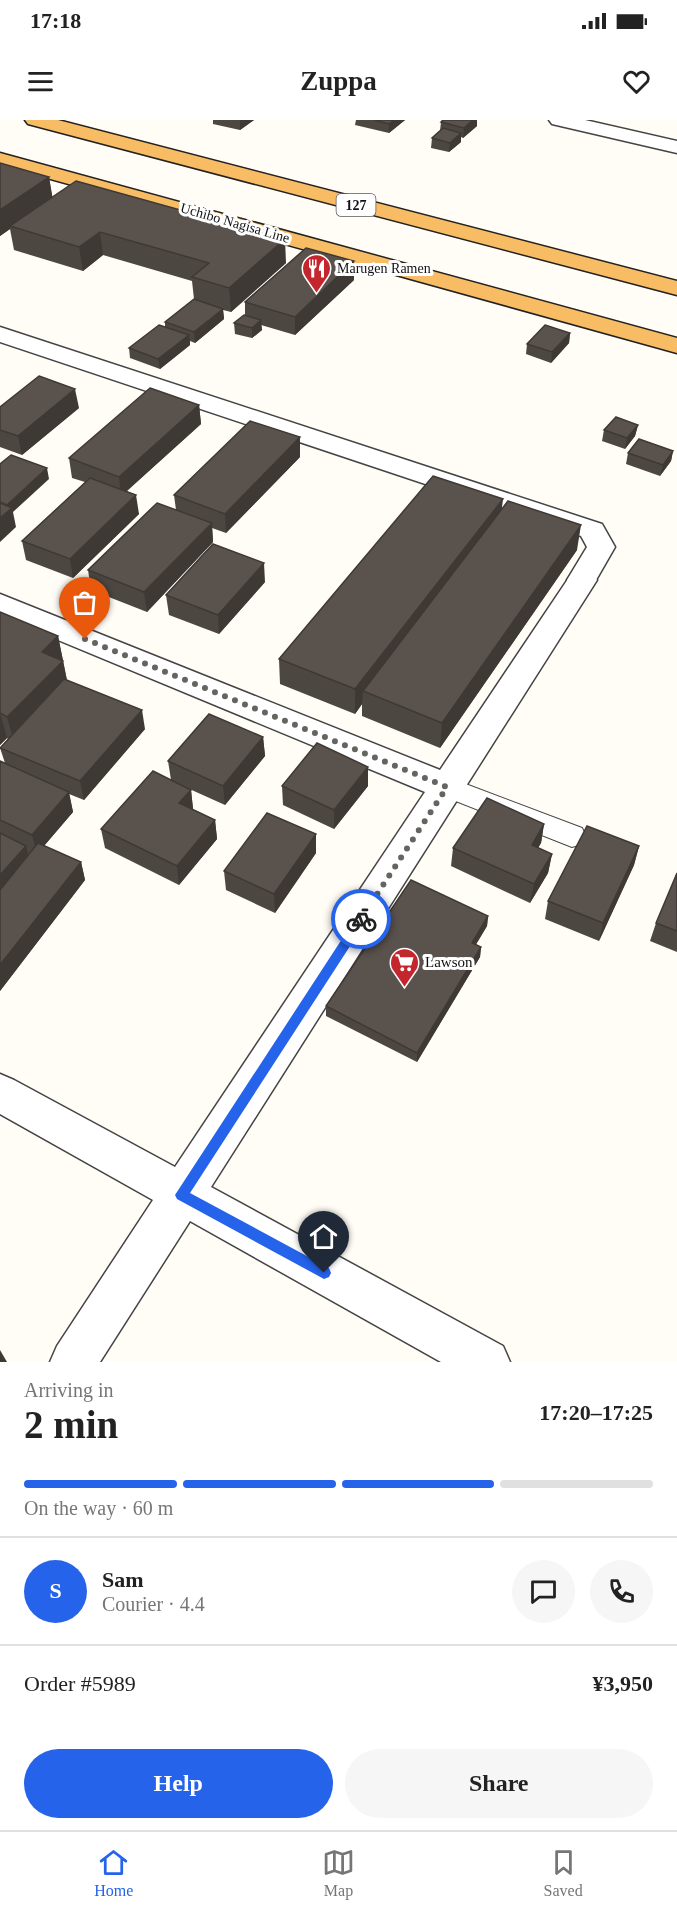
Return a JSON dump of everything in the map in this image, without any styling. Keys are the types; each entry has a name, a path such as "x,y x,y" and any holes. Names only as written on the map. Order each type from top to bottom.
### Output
{"highway":[{"name":"127","path":"35,120 677,288"},
{"name":"Uchibo Nagisa Line","path":"0,159 677,346"}],"street":[{"path":"559,120 677,147"},
{"path":"0,334 592,530 601,547 582,580 73,1362"},
{"path":"0,604 447,787"},
{"path":"0,1093 487,1362"}],"lane":[{"path":"447,787 572,836"}],"building":[{"path":"374,120 394,120 389,124"},
{"path":"443,120 473,120 464,128 441,122"},
{"path":"443,128 461,133 450,143 432,138"},
{"path":"0,163 49,177 0,210"},
{"path":"76,181 285,239 229,288 192,277 209,263 100,232 79,247 10,226"},
{"path":"306,248 354,261 295,317 245,302"},
{"path":"194,299 223,309 194,332 165,322"},
{"path":"244,315 261,320 252,328 234,323"},
{"path":"159,325 189,335 158,359 129,348"},
{"path":"545,325 570,333 552,352 527,344"},
{"path":"39,376 75,389 18,436 0,430 0,407"},
{"path":"150,388 199,405 119,477 69,458"},
{"path":"616,417 638,425 627,438 604,430"},
{"path":"250,421 300,437 225,514 174,495"},
{"path":"639,439 673,451 663,465 628,453"},
{"path":"11,455 47,468 7,505 0,502 0,464"},
{"path":"433,476 503,499 355,689 279,659"},
{"path":"90,478 136,495 70,559 22,541"},
{"path":"508,501 581,525 442,723 363,691"},
{"path":"0,503 12,508 0,518"},
{"path":"157,503 212,523 144,592 88,570"},
{"path":"213,544 264,563 218,615 166,595"},
{"path":"0,612 58,636 42,652 63,661 7,717 0,713"},
{"path":"64,679 142,710 80,781 0,748"},
{"path":"209,714 263,737 223,786 168,761"},
{"path":"317,743 368,767 334,810 282,786"},
{"path":"0,761 69,792 32,835 0,820"},
{"path":"153,771 191,790 179,803 215,820 177,866 101,829"},
{"path":"487,798 544,824 532,845 552,854 534,884 453,848"},
{"path":"267,813 316,834 274,894 224,871"},
{"path":"587,826 639,846 603,923 548,901"},
{"path":"0,833 26,846 0,875"},
{"path":"38,843 81,862 0,965 0,890"},
{"path":"677,873 677,931 656,923"},
{"name":"Lawson","path":"411,880 488,916 472,943 481,947 417,1053 326,1006"}],"way so far":[{"path":"85,639 447,787 361,919"}],"place":[{"name":"Marugen Ramen","path":"316,294"},
{"name":"Lawson","path":"404,988"}],"route":[{"path":"324,1273 182,1195 361,919"}]}
